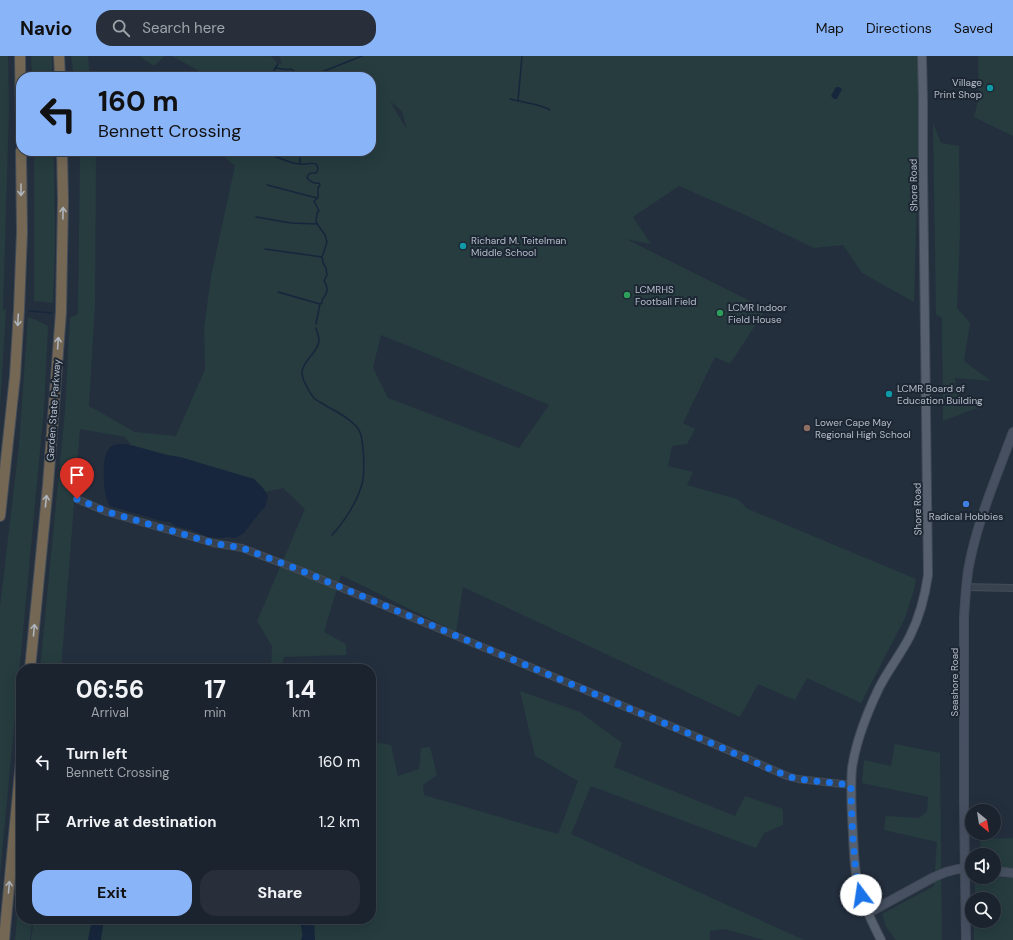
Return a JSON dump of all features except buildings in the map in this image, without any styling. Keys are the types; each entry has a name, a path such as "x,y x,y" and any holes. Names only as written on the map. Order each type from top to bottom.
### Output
{"highway":[{"path":"20,56 20,72"},
{"path":"59,56 60,72"},
{"path":"0,516 15,376 19,310 22,232 21,156"},
{"name":"Garden State Parkway","path":"30,664 48,485 61,312 63,200 62,156"},
{"path":"4,940 16,814"}],"main road":[{"name":"Shore Road","path":"881,940 861,895 855,870 851,785 852,768 856,749 865,720 880,687 916,623 925,596 928,574 922,56"}],"street":[{"name":"Seashore Road","path":"968,848 964,774 964,617 966,588 968,571 976,537 1013,432"},
{"path":"77,499 108,512 213,543 242,548 300,570 644,714 787,776 798,779 851,785"},
{"path":"966,588 1013,588"},
{"path":"868,913 934,877 946,872 965,869"},
{"path":"1001,872 1013,873"},
{"name":"Seashore Road","path":"966,940 968,884"}],"green space":[{"path":"0,56 8,56 9,108 3,309 6,310 0,408"},
{"path":"31,56 52,56 52,72 32,72"},
{"path":"71,56 88,56 90,72 73,72"},
{"path":"139,56 165,56 154,66"},
{"path":"172,56 271,56 278,64 282,63 279,56 918,56 918,157 914,302 862,273 843,245 814,248 741,213 679,186 633,217 651,244 626,239 766,309 730,364 715,357 683,423 695,429 687,444 672,446 668,466 693,472 687,485 737,499 748,509 916,579 905,618 861,703 807,678 795,700 758,684 740,717 463,587 456,632 341,575 324,632 346,644 346,655 284,657 282,664 271,664 272,646 257,621 305,509 283,488 266,492 254,479 131,445 125,437 80,429 61,664 40,664 65,411 70,318 78,314 80,156 96,156 95,304 89,406 135,432 176,436 205,369 204,329 211,276 235,166 224,156 376,156 376,72 201,72","holes":["390,101 402,111 407,130","381,335 549,405 519,448 388,398 373,368"]},
{"path":"978,56 1013,56 1013,136 974,117 979,97"},
{"path":"933,123 941,143 959,146 960,233 957,308 970,323 964,361 991,381 955,378 956,393 982,408 974,409 943,421 942,318 936,314"},
{"path":"34,156 54,156 55,247 53,303 34,301"},
{"path":"28,317 48,326 44,409 20,664 16,664 16,706 0,875 0,607 19,445"},
{"path":"520,691 580,712 622,743 614,767 735,816 745,796 783,809 783,825 764,833 756,848 591,786 571,834 804,940 764,940 724,929 710,931 710,940 31,940 33,924 376,924 376,742 391,745 398,776 419,769 421,748 430,747 437,775 423,785 424,795 558,834 578,781 535,756"},
{"path":"895,744 940,753 942,940 896,940 886,927 882,914 934,886 937,842 884,830 886,816 919,818 927,812 928,797 862,783 864,760 891,766"},
{"path":"1001,838 1013,838 1013,871 1001,870 1001,848 981,848 980,840 1001,840"},
{"path":"1001,877 1013,878 1013,940 974,940 974,928 1001,928 1001,892 975,892 975,884 1001,884"},
{"path":"16,924 32,924 30,940 15,940"}],"water":[{"path":"836,87 842,89 837,99 834,99 831,96"},
{"path":"126,444 180,457 254,479 263,488 268,496 265,507 244,533 235,538 221,538 208,537 191,530 175,526 170,522 161,521 110,506 104,487 104,461 109,449 112,446"},
{"path":"91,924 103,924 101,940 88,940"},
{"path":"314,924 315,940 301,940 301,925"}],"waterway":[{"path":"322,72 362,56"},
{"path":"518,101 522,56"},
{"path":"275,72 274,70 278,64"},
{"path":"275,68 285,70 291,69 295,72"},
{"path":"510,99 536,104 550,110"},
{"path":"301,156 301,164 312,163 316,164 318,167 316,173 311,173 307,178 313,182 319,183 320,185 318,188 318,198 314,201 319,211 317,213 316,222 325,235 327,242 322,257 326,268 327,275 324,281 327,290 322,303 320,304 316,324"},
{"path":"276,157 300,164"},
{"path":"267,185 317,198"},
{"path":"256,217 291,223 317,224"},
{"path":"265,249 322,257"},
{"path":"278,292 320,304"},
{"path":"29,311 52,313"},
{"path":"316,328 319,338 318,344 303,368 302,373 304,381 315,399 343,415 358,428 363,453 363,480 358,495 342,523 332,535"}],"place":[{"name":"Village Print Shop","path":"990,88"},
{"name":"Richard M. Teitelman Middle School","path":"463,246"},
{"name":"LCMRHS Football Field","path":"627,295"},
{"name":"LCMR Indoor Field House","path":"720,313"},
{"name":"LCMR Board of Education Building","path":"889,394"},
{"name":"Lower Cape May Regional High School","path":"807,428"},
{"name":"Radical Hobbies","path":"966,504"}],"route":[{"path":"77,499 108,512 213,543 242,548 300,570 644,714 787,776 798,779 851,785 855,870 861,895"}]}
